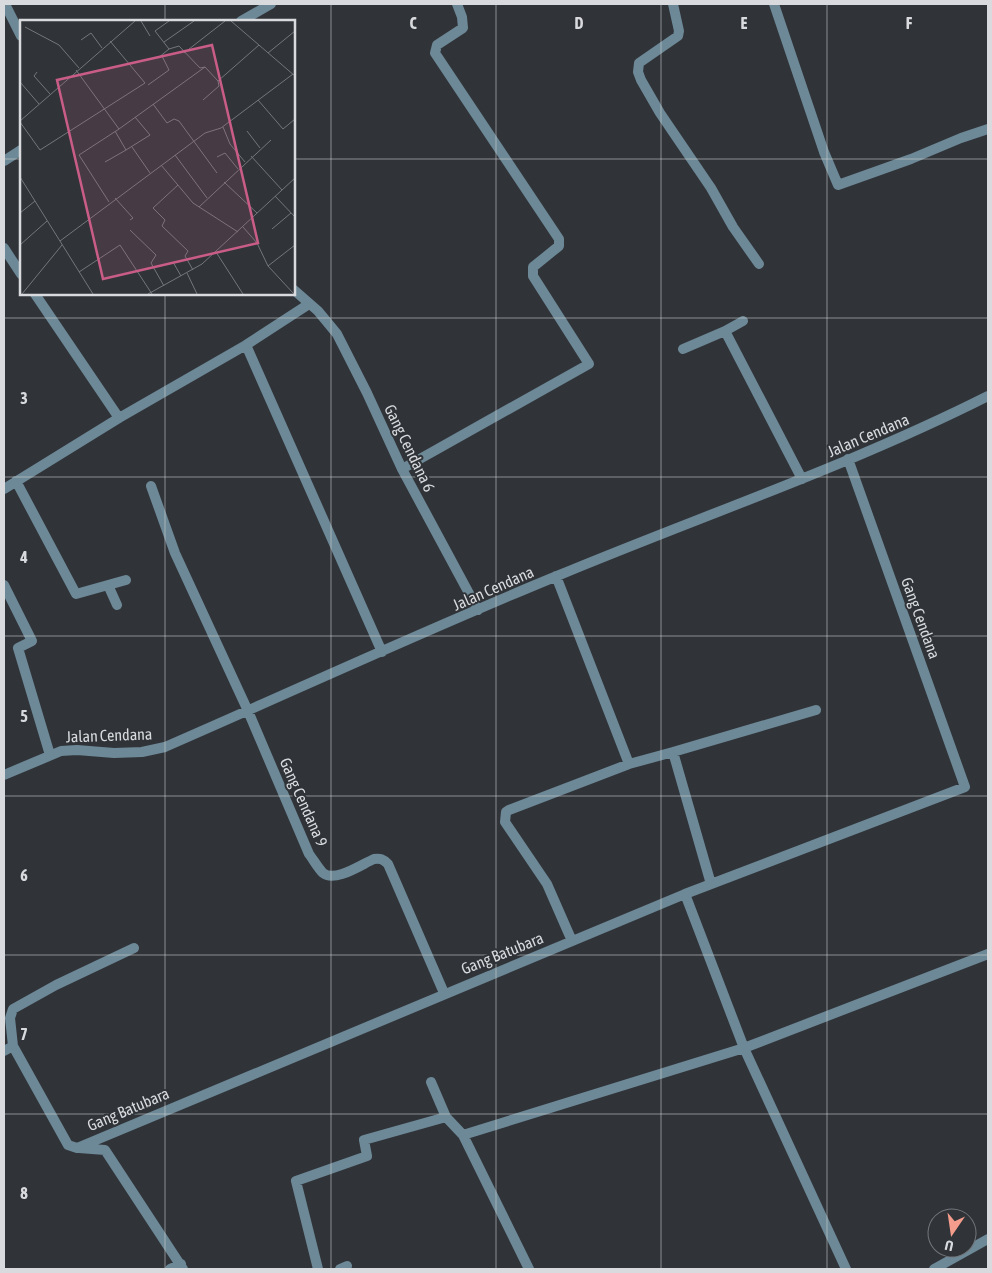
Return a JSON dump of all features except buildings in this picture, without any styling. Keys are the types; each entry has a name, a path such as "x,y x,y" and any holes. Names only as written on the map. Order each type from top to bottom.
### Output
{"street":[{"path":"5,4 20,34"},
{"path":"243,20 270,4"},
{"path":"402,469 589,364 533,276 533,267 559,246 559,239 435,53 437,45 463,28 457,4"},
{"path":"673,4 679,31 678,36 639,63 638,72 660,113 711,188 733,227 759,264"},
{"path":"774,4 824,152 838,184 911,159 960,138 988,129"},
{"path":"4,160 20,151"},
{"path":"4,248 20,272"},
{"name":"Gang Cendana 6","path":"295,291 318,311 337,334 402,469 478,610"},
{"path":"36,295 119,418"},
{"path":"4,489 119,418 246,345 309,304"},
{"path":"683,349 743,321"},
{"path":"725,331 802,479"},
{"path":"246,345 382,652"},
{"name":"Jalan Cendana","path":"4,775 61,751 77,750 114,753 142,752 165,748 556,576 802,479 926,427 988,396"},
{"name":"Gang Cendana","path":"848,459 965,787"},
{"path":"16,481 76,594 126,580"},
{"path":"151,486 175,553 248,711"},
{"path":"556,576 629,764"},
{"path":"4,585 32,641 18,648 50,756"},
{"path":"108,585 117,605"},
{"path":"572,941 547,884 505,822 505,816 509,810 629,764 816,710"},
{"name":"Gang Cendana 9","path":"248,711 309,854 324,874 332,877 341,875 374,859 380,858 388,864 444,993"},
{"path":"673,752 711,884"},
{"name":"Gang Batubara","path":"8,1048 68,1145 77,1148 444,993 685,894 965,787"},
{"path":"685,894 744,1048 846,1269"},
{"path":"8,1048 10,1018 13,1009 56,984 134,948"},
{"path":"463,1135 744,1048 988,954"},
{"path":"431,1082 446,1117 463,1135 529,1269"},
{"path":"318,1269 296,1181 367,1156 364,1140 446,1117"},
{"path":"77,1148 105,1150 182,1267 170,1269"},
{"path":"934,1269 988,1239"}]}
